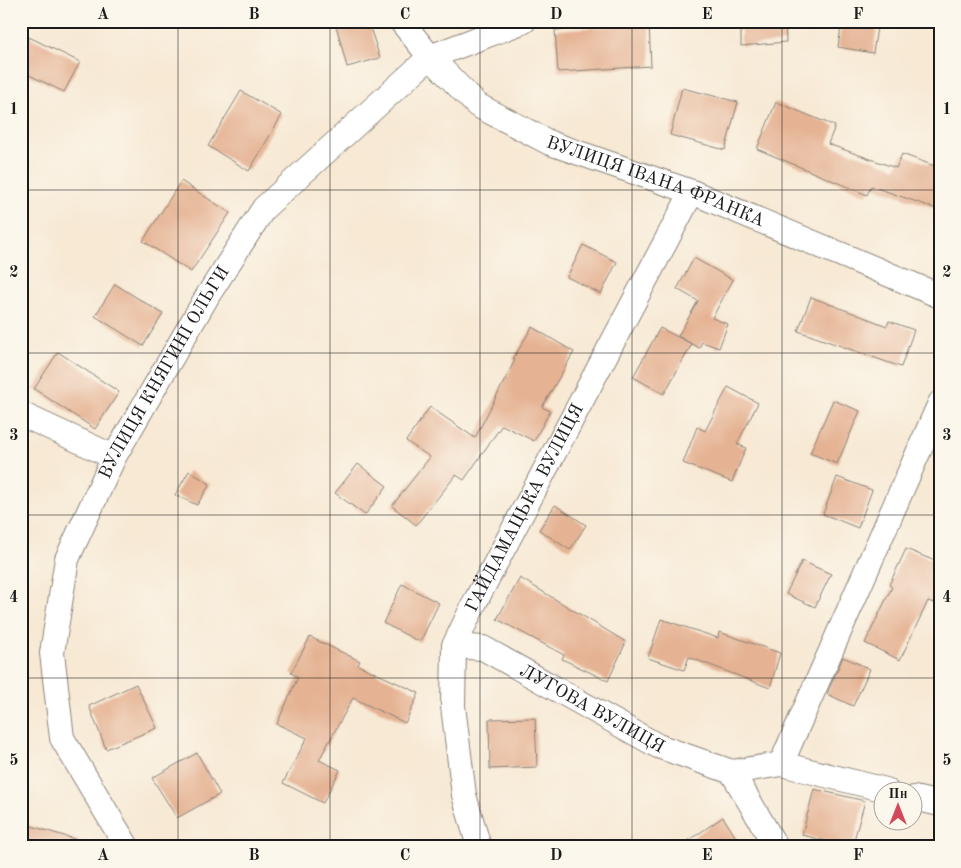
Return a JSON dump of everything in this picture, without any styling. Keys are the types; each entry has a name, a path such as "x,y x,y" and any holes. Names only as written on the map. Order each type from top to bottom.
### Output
{"street":[{"name":"ВУЛИЦЯ ІВАНА ФРАНКА","path":"401,21 430,58 477,106 550,143 692,192 940,296"},
{"name":"ВУЛИЦЯ КНЯГИНІ ОЛЬГИ","path":"127,847 62,738 52,653 67,559 114,457 208,294 264,208 430,58 524,21"},
{"name":"ГАЙДАМАЦЬКА ВУЛИЦЯ","path":"479,847 464,794 458,749 453,706 454,646 475,602 692,192"},
{"path":"781,764 940,403"},
{"path":"21,414 114,457"},
{"name":"ЛУГОВА ВУЛИЦЯ","path":"454,646 483,648 658,746 732,772 781,764 874,787"},
{"path":"732,772 776,847"},
{"path":"924,800 940,804"}],"building":[{"path":"335,21 368,21 380,58 347,67"},
{"path":"741,21 785,21 786,42 741,46"},
{"path":"842,21 878,21 873,53 838,47"},
{"path":"649,24 651,66 558,72 555,30"},
{"path":"29,37 80,62 64,92 21,71 21,52"},
{"path":"682,88 738,102 725,150 670,135"},
{"path":"241,91 282,115 249,171 208,146"},
{"path":"776,102 835,126 828,144 896,168 902,154 940,168 940,210 871,186 867,195 757,149"},
{"path":"181,181 230,213 191,272 143,241"},
{"path":"583,245 617,262 601,294 567,277"},
{"path":"694,258 733,280 712,318 728,324 719,348 702,342 699,348 678,336 698,301 677,289"},
{"path":"115,284 163,314 143,346 95,316"},
{"path":"811,297 887,326 889,321 914,330 901,367 798,331"},
{"path":"532,327 574,352 542,407 550,411 534,441 502,425 464,480 456,475 416,525 392,506 430,457 406,441 430,407 475,438 515,360 513,359"},
{"path":"660,328 692,344 664,394 633,377"},
{"path":"58,352 119,392 95,429 34,389"},
{"path":"728,387 758,403 737,444 746,448 732,482 683,463 697,427 705,431"},
{"path":"833,400 860,411 837,464 810,453"},
{"path":"358,464 387,486 365,515 335,493"},
{"path":"189,471 210,484 197,505 175,495"},
{"path":"837,477 872,490 858,528 823,514"},
{"path":"555,505 586,525 570,550 539,530"},
{"path":"906,549 940,563 940,591 934,603 928,601 900,660 865,643 892,587 889,585"},
{"path":"802,561 831,574 815,607 786,594"},
{"path":"520,578 626,642 608,681 562,659 564,655 497,619"},
{"path":"402,584 439,603 420,642 383,623"},
{"path":"661,619 718,638 719,632 780,653 770,688 689,657 684,670 648,658"},
{"path":"310,637 360,661 358,665 419,693 405,723 353,698 319,760 340,770 323,803 283,783 307,738 277,724 298,677 291,673"},
{"path":"843,657 870,669 853,706 827,694"},
{"path":"136,684 157,728 106,749 89,706"},
{"path":"535,718 537,767 490,769 489,719"},
{"path":"197,753 220,794 177,818 152,778"},
{"path":"814,789 865,801 852,847 802,835"},
{"path":"723,817 742,847 679,847"},
{"path":"25,824 84,842 83,847 21,847"}]}
